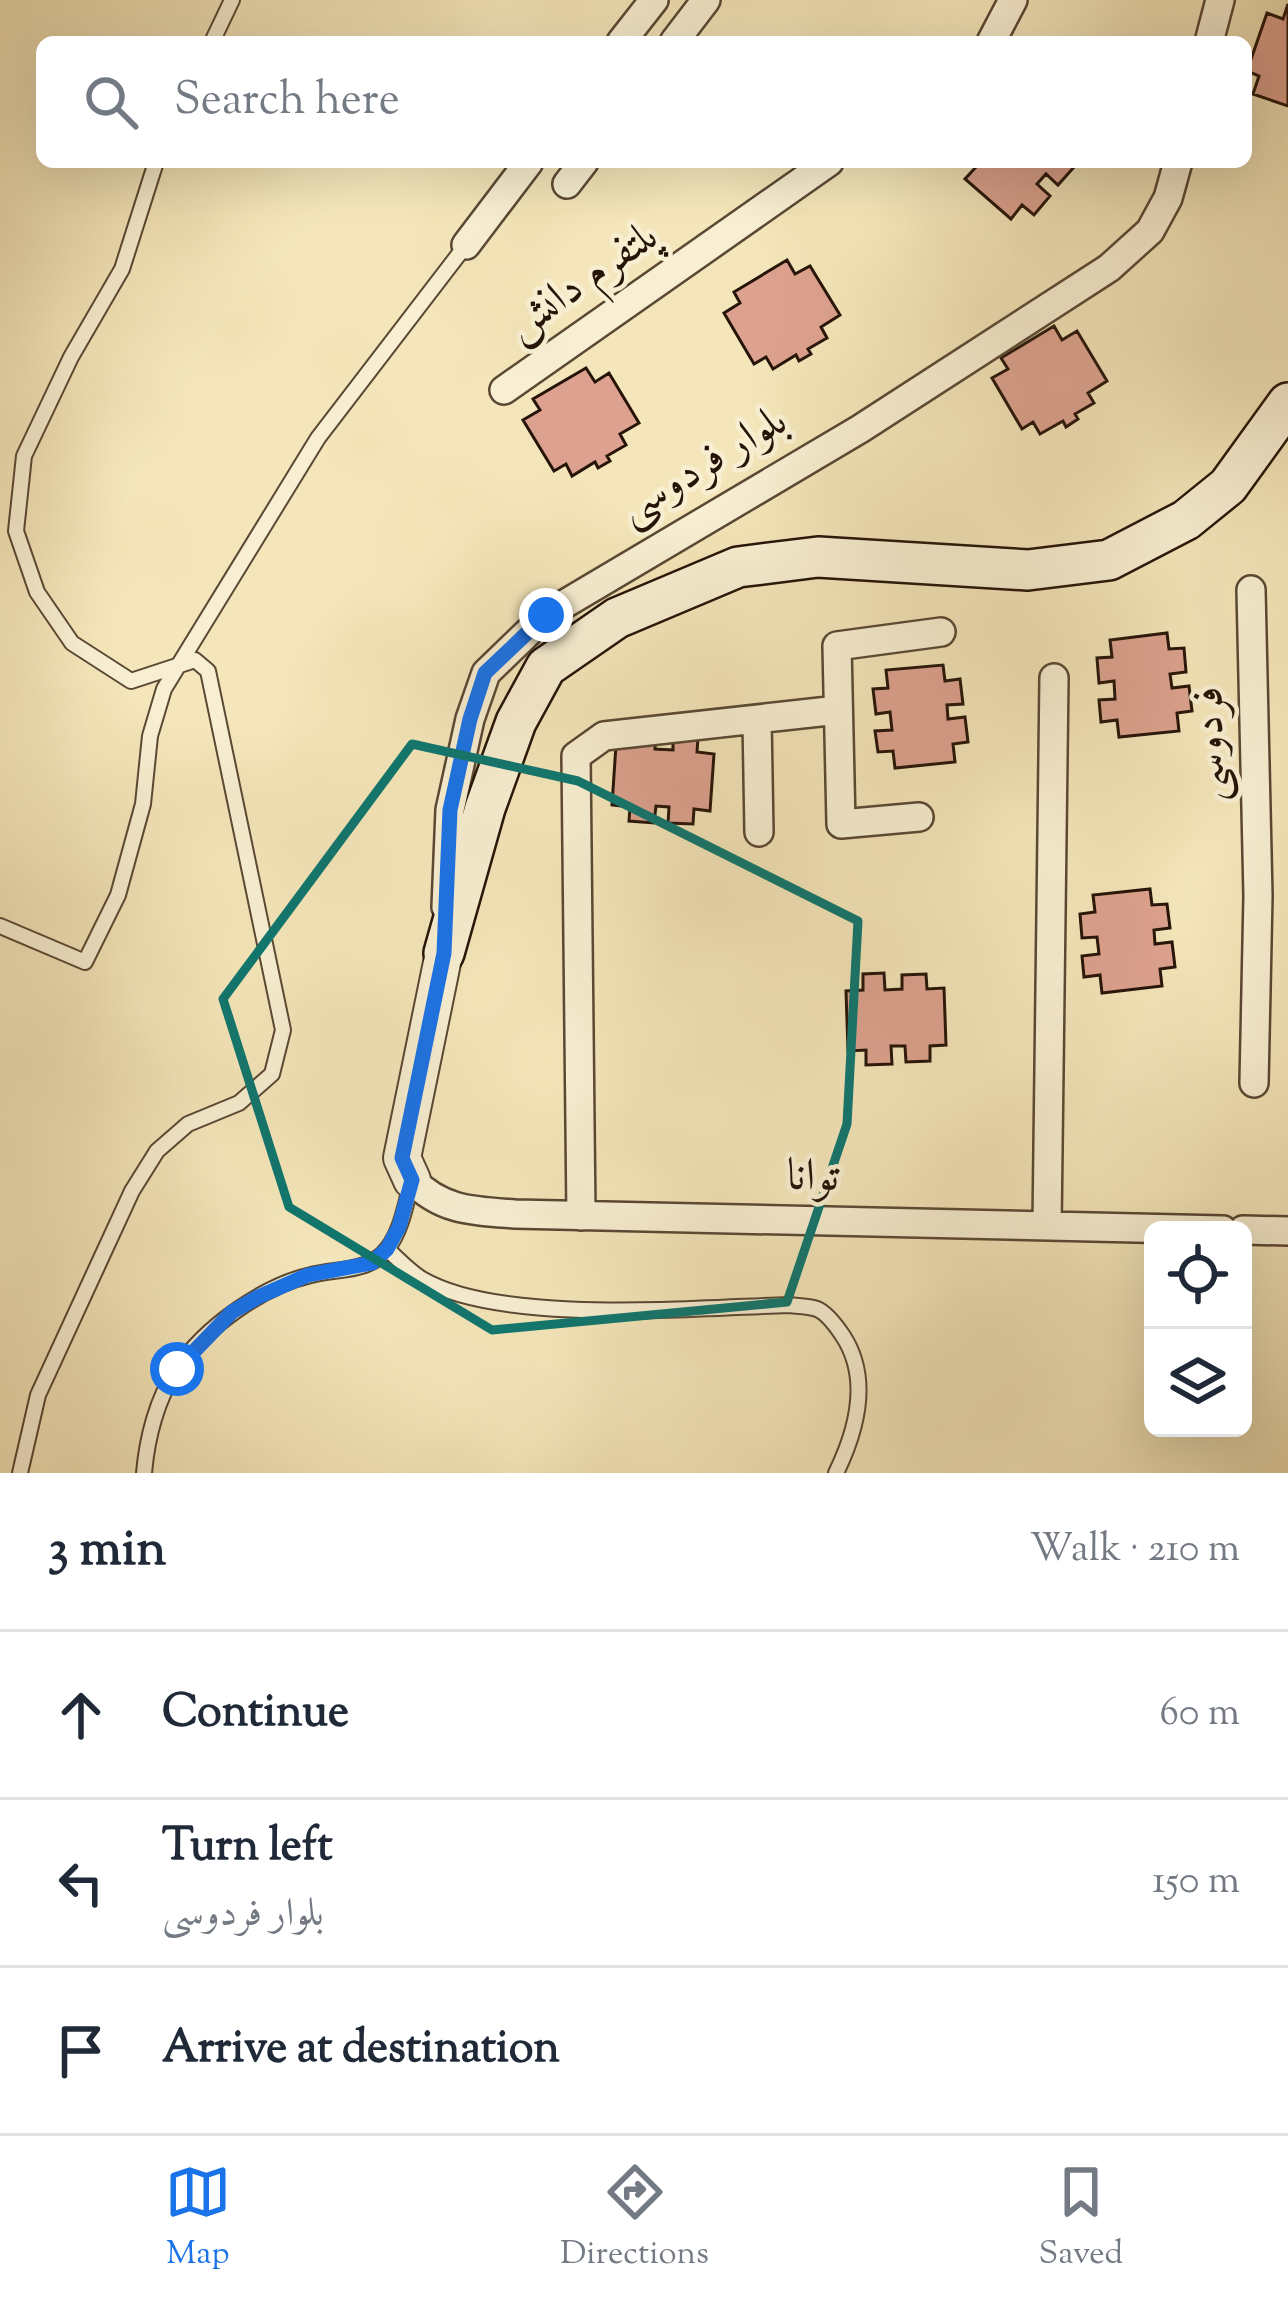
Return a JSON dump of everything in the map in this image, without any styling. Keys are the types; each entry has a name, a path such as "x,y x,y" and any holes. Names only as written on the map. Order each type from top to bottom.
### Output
{"main road":[{"name":"بلوار فردوسی","path":"444,953 485,808 516,722 546,667 617,618 738,567 818,557 1028,570 1109,560 1186,520 1228,486 1288,403"}],"street":[{"path":"626,36 654,0"},
{"path":"679,36 706,0"},
{"path":"994,36 1013,0"},
{"path":"1211,36 1220,0"},
{"path":"466,245 525,168"},
{"name":"پلتفرم دانش","path":"504,390 820,168"},
{"name":"بلوار فردوسی","path":"412,1180 402,1158 444,953 450,810 485,673 546,615 860,429 1109,268 1150,230 1168,198 1176,168"},
{"name":"فردوسی","path":"1251,590 1258,896 1254,1083"},
{"path":"919,817 841,824 837,646 941,632"},
{"path":"1048,1226 1054,678"},
{"path":"581,1216 576,756 604,736 838,710"},
{"path":"757,720 759,832"},
{"path":"1258,896 1288,892"},
{"name":"توانا","path":"412,1180 428,1197 457,1210 1144,1228"},
{"path":"1252,1230 1288,1232"}],"lane":[{"path":"215,36 232,0"},
{"path":"20,1473 38,1395 132,1191 157,1150 188,1124 239,1103 272,1074 283,1030 208,671 195,660 131,681 73,644 37,592 16,531 24,457 71,357 122,269 155,168"},
{"path":"0,926 85,962 118,895 143,804 149,736 164,689 318,438 466,245"},
{"path":"144,1473 147,1438 177,1369 232,1312 308,1275 372,1263 387,1249 399,1227 412,1180"},
{"path":"387,1249 422,1279 474,1299 575,1309 788,1305 818,1309 836,1325 855,1355 860,1403 849,1447 836,1473"}],"highlighted area":[{"path":"412,744 578,781 858,921 847,1124 787,1302 492,1330 289,1207 223,999"}],"building":[{"path":"1288,4 1288,106 1253,94 1259,76 1252,73 1252,56 1267,13 1283,19"},
{"path":"975,168 1073,168 1058,185 1046,174 1037,184 1050,196 1034,215 1022,205 1011,219 965,179"},
{"path":"787,260 795,274 810,266 840,315 821,327 827,338 808,349 811,354 799,361 796,355 773,369 766,357 754,364 724,313 740,303 734,292"},
{"path":"1054,326 1062,340 1077,331 1107,381 1088,393 1094,403 1075,414 1078,419 1066,427 1063,421 1040,434 1033,422 1022,429 992,378 1008,369 1001,358"},
{"path":"586,368 595,382 609,373 639,423 620,434 626,445 607,456 610,461 598,468 595,462 572,476 566,464 554,471 523,420 540,410 533,399"},
{"path":"1167,633 1169,649 1184,648 1186,672 1170,674 1172,688 1189,686 1192,711 1177,713 1179,731 1119,737 1117,720 1101,722 1099,700 1115,699 1114,681 1099,683 1097,658 1112,657 1110,640"},
{"path":"943,665 945,681 960,679 963,704 947,705 948,719 965,717 968,742 953,744 955,762 895,768 893,751 878,752 875,731 892,730 890,712 876,714 873,689 888,688 886,670"},
{"path":"635,731 656,732 655,749 673,750 673,735 698,737 697,752 714,754 710,811 694,809 693,824 668,823 669,807 656,806 654,823 629,821 630,807 612,805 616,745 634,746"},
{"path":"1150,889 1152,905 1167,904 1170,928 1154,930 1155,944 1172,942 1175,967 1160,969 1162,986 1102,993 1100,975 1084,977 1082,956 1099,954 1097,937 1082,938 1080,914 1095,912 1093,895"},
{"path":"884,973 885,990 902,989 902,975 926,974 927,989 944,988 946,1045 930,1046 930,1061 906,1062 905,1046 891,1046 892,1064 866,1065 866,1050 848,1051 846,991 863,990 863,974"}],"route":[{"path":"177,1369 232,1312 308,1275 372,1263 387,1249 399,1227 412,1180 402,1158 444,953 450,810 470,719 485,673 546,615"}]}
